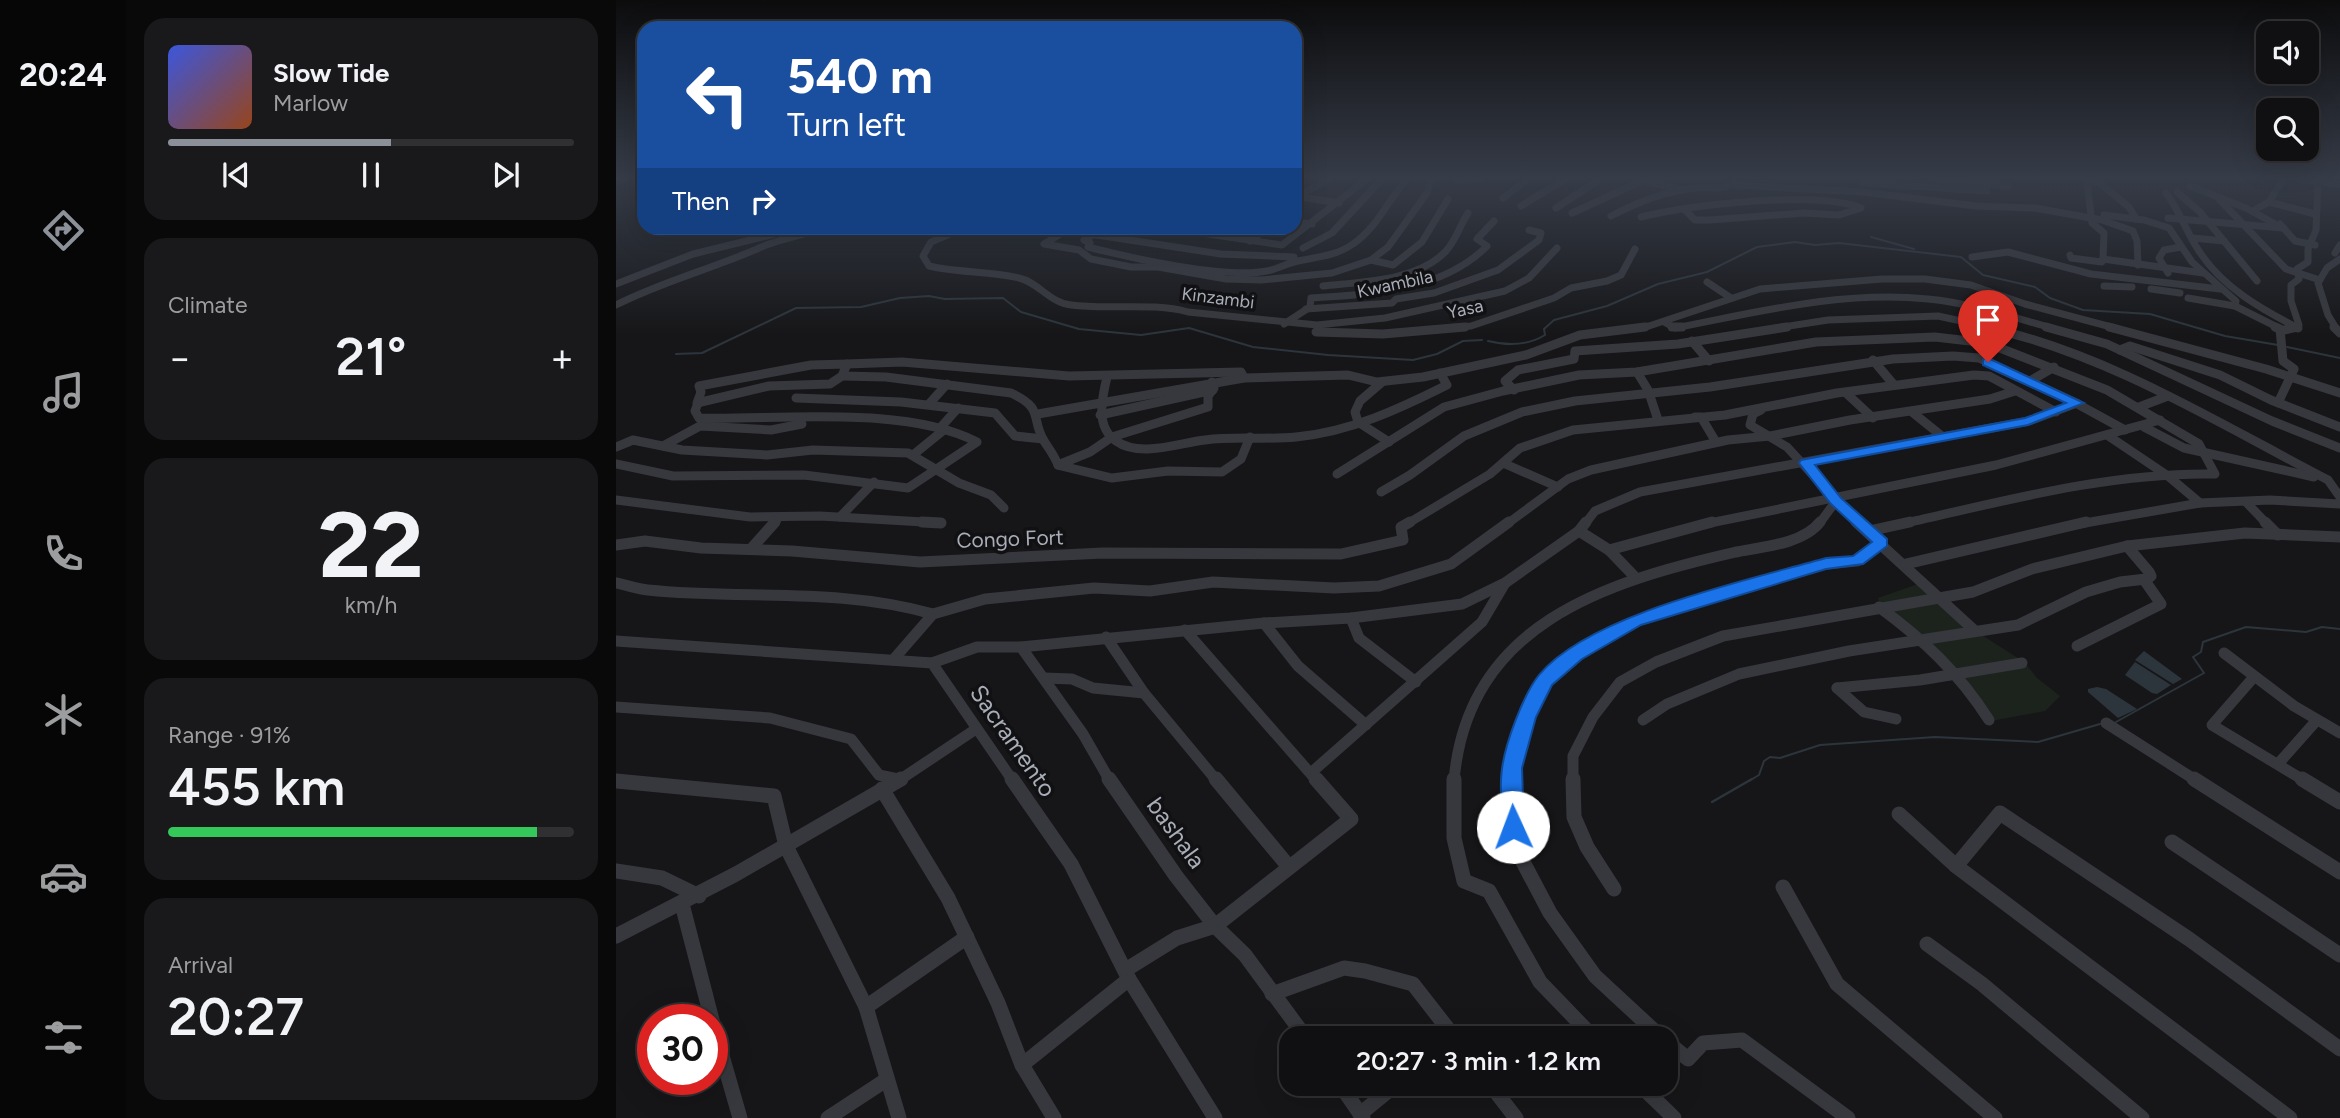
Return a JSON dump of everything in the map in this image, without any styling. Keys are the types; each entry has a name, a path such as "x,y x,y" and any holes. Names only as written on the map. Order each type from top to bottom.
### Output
{"street":[{"path":"1303,248 1333,231"},
{"path":"1092,235 1084,240 1090,243 1088,247 1104,252 1243,273 1268,271 1335,254 1359,241 1369,231"},
{"path":"1058,235 1044,244 1076,249 1091,259 1131,267 1158,267 1226,279 1261,280 1332,273 1371,260 1401,231"},
{"path":"1371,260 1393,265 1412,253 1427,231"},
{"path":"1322,286 1345,285 1409,271 1446,251 1460,231"},
{"path":"1479,231 1484,232"},
{"name":"Kwambila","path":"1306,309 1332,311 1392,303 1396,299 1442,290 1498,270 1516,259 1540,238 1542,233 1534,231"},
{"path":"2103,231 2103,259"},
{"path":"2131,231 2134,232 2138,265"},
{"path":"2171,231 2203,272 2236,301 2235,306"},
{"path":"2189,231 2201,255 2227,283 2274,316 2298,328"},
{"path":"2215,231 2257,281"},
{"path":"2249,231 2286,269 2320,280"},
{"path":"2286,231 2295,241 2312,244"},
{"path":"2296,273 2308,262 2315,231"},
{"path":"1285,321 1311,305 1311,298 1375,295 1441,276 1483,252 1487,246 1478,239 1484,232"},
{"path":"616,284 693,254 770,235"},
{"path":"616,305 646,290 741,258 758,248 806,235"},
{"name":"Kinzambi","path":"948,235 931,242 923,256 931,267 1022,278 1055,300 1069,305 1124,309 1171,307 1324,325 1372,320 1480,299 1527,280 1557,248"},
{"path":"1099,235 1221,254 1298,257 1302,261"},
{"path":"1216,235 1282,246 1297,235"},
{"path":"1250,241 1258,235"},
{"path":"2193,238 2224,241"},
{"path":"2340,245 2337,256 2318,283 2324,294 2324,311 2340,333"},
{"path":"2181,247 2164,250 2159,259 2184,295"},
{"name":"Yasa","path":"1285,321 1283,327 1348,334 1383,334 1471,326 1554,298 1571,288 1617,277 1627,268 1628,259 1635,249"},
{"path":"1972,257 2008,252 2091,274 2220,289"},
{"path":"2070,255 2071,258 2086,262 2102,262 2103,259 2165,270 2203,272"},
{"path":"2296,273 2299,279 2291,285 2289,296 2298,328"},
{"path":"1100,415 1244,378 1348,375 1382,382 1440,373 1501,358 1527,355 1580,335 1664,322 1731,298 1786,286 1863,280 1925,279 1971,285 2025,304 2292,376 2340,393"},
{"path":"1863,280 1873,298"},
{"path":"1707,282 1731,298"},
{"path":"1786,286 1801,303"},
{"path":"2104,286 2184,295 2235,306 2272,324 2280,331 2283,361 2294,369 2278,403"},
{"path":"1912,297 1922,315"},
{"path":"1664,322 1675,328 1801,303 1912,297 2003,314 2120,350 2210,393 2337,447 2340,435"},
{"path":"1834,302 1845,319"},
{"path":"1768,308 1783,325"},
{"path":"1514,390 1507,385 1505,378 1518,370 1574,359 1575,351 1587,348 1692,341 1783,325 1922,315 1993,327 2063,350 2181,402 2328,480 2340,497"},
{"path":"2280,331 2298,328"},
{"path":"1762,330 1778,349"},
{"path":"1616,331 1628,347"},
{"path":"1909,338 1920,358"},
{"path":"1337,474 1444,407 1514,390 1580,375 1637,372 1829,342 1909,338 1974,340 2052,366 2139,407 2199,444 2205,451 2214,476 2165,474 2008,500 1868,531"},
{"path":"1692,341 1709,361"},
{"path":"1829,342 1838,358"},
{"path":"2120,350 2130,346 2213,372 2278,403 2340,427"},
{"path":"2030,381 2052,366 2063,350"},
{"path":"1381,492 1419,470 1426,460 1462,435 1497,420 1569,402 1649,395 1838,358 1873,360 1970,356 2077,403 2125,430"},
{"path":"1873,360 1894,385"},
{"path":"886,377 902,362"},
{"path":"616,464 637,471 678,478 803,475 911,488 977,442 967,435 943,428 819,420 699,418 695,411 701,392 699,386 796,367 902,362 1107,377 1241,372 1244,378"},
{"path":"842,376 847,363"},
{"path":"1637,372 1658,420"},
{"path":"1107,377 1100,403 1100,415 1112,437 1125,447 1134,448 1250,437 1314,435 1358,422 1447,386 1440,373"},
{"path":"1558,488 1503,463 1520,449 1573,430 1725,415 1763,406 1894,385 1978,375 1989,376 2056,412"},
{"path":"698,403 769,386 827,385 842,376 886,377 1011,393 1024,399 1038,414 1043,439 1052,450 1058,465"},
{"path":"1358,422 1357,406 1382,382"},
{"path":"929,404 947,384"},
{"path":"1038,414 1212,386"},
{"path":"1058,465 1090,452 1112,437 1208,407 1212,386"},
{"path":"893,660 933,614 985,599 1094,588 1150,591 1213,582 1334,588 1379,586 1451,564 1574,475 1716,442 1770,436 1990,399 2015,391"},
{"path":"1846,393 1873,418"},
{"path":"2181,402 2210,393"},
{"path":"2139,407 2168,396"},
{"path":"796,398 929,404 995,413 1015,436 1043,439"},
{"path":"663,446 700,426 773,430 819,420 837,399"},
{"path":"616,640 932,663 974,648 1021,647 1264,623 1351,618 1462,604 1505,583 1579,531 1595,510 1642,491 2028,421 2077,403"},
{"path":"1763,406 1753,414 1749,423 1766,430 1806,463 1835,499 1944,598 1974,630"},
{"path":"913,455 943,428 958,408"},
{"path":"1913,412 1944,437"},
{"path":"1695,416 1701,417 1716,442"},
{"path":"1609,550 1707,523 1996,465 2144,427 2160,420"},
{"path":"1358,422 1389,442"},
{"path":"2144,427 2172,444 2340,483"},
{"path":"2107,435 2165,474 2200,503"},
{"path":"1058,465 1112,478 1168,471 1222,472 1242,458 1250,437"},
{"path":"616,447 629,440 663,446 767,455 813,450 913,455 935,470 991,495 1004,508"},
{"name":"Congo Fort","path":"616,545 645,541 701,548 751,549 920,562 1103,553 1338,554 1404,539 1401,527 1490,474 1503,463"},
{"path":"840,517 874,482"},
{"path":"1582,1026 1540,982 1489,891 1464,881 1453,848 1451,812 1457,743 1464,715 1487,674 1531,631 1558,612 1634,576 1803,536 1816,527 1835,499"},
{"path":"616,500 778,518 840,517 941,523"},
{"path":"1906,564 2103,518 2149,514 2200,503 2288,500 2340,504"},
{"path":"2246,502 2278,535"},
{"path":"751,549 778,518"},
{"path":"1579,531 1609,550 1634,576"},
{"path":"1614,889 1587,847 1574,817 1573,763 1593,717 1620,682 1656,662 1723,636 1973,592 2032,569 2127,546 2227,534 2340,537"},
{"path":"1649,1026 1595,976 1550,913 1522,860 1513,827 1512,768 1527,717 1545,680 1591,643 1619,628 1677,606 1826,564 1857,561 1882,543"},
{"path":"1643,720 1667,704 1739,674 1974,630 2018,625 2086,592 2151,576 2127,546"},
{"path":"2077,646 2128,618 2160,605 2146,579"},
{"path":"616,583 650,591 831,596 903,603 933,614"},
{"path":"1312,772 1482,622 1505,583"},
{"path":"1879,607 1923,639 1973,691 1989,720"},
{"path":"1351,618 1359,638 1416,682"},
{"path":"1264,623 1305,675 1366,725"},
{"path":"1022,1065 1128,974 1177,938 1215,926 1351,819 1185,630"},
{"path":"1106,638 1144,693 1289,867"},
{"name":"bashala","path":"1021,647 1083,734 1116,791 1215,926 1245,955 1297,1026"},
{"path":"2224,653 2253,678 2340,733"},
{"name":"Sacramento","path":"932,663 1071,864 1128,974 1215,1118"},
{"path":"1896,719 1864,712 1837,687 1920,680 2022,663"},
{"path":"1044,678 1072,679 1093,688 1144,693"},
{"path":"2253,678 2211,723 2340,803"},
{"path":"616,708 783,722 854,740 876,774 884,779 901,779"},
{"path":"2277,764 2317,720"},
{"path":"2106,723 2340,872"},
{"path":"616,936 699,896 786,846 901,779 976,729"},
{"path":"616,781 774,796 786,846 866,1007 899,1118"},
{"path":"883,789 948,898 998,1003 1022,1065 1054,1118"},
{"path":"1956,866 2000,813 2189,939 2340,1049"},
{"path":"1899,814 1956,866 2290,1118"},
{"path":"2172,842 2340,954"},
{"path":"616,871 662,878 699,896"},
{"path":"1783,887 1837,984 1995,1118"},
{"path":"682,904 708,1004"},
{"path":"866,1007 967,937"},
{"path":"1927,944 1982,984 2142,1118"},
{"path":"1272,994 1344,968 1365,971 1413,984 1446,1026"},
{"path":"1678,1051 1688,1059 1703,1043 1742,1040 1848,1118"},
{"path":"728,1076 740,1118"},
{"path":"828,1118 886,1080"},
{"path":"1348,1096 1361,1116 1383,1096"},
{"path":"1499,1096 1516,1118"},
{"path":"1651,1096 1674,1118"}],"shaded area":[{"path":"1924,582 1974,630 2024,662 2037,678 2060,696 2045,711 1991,721 1981,704 1881,606 1878,598"},
{"path":"2144,651 2182,679 2173,684 2135,660"},
{"path":"2135,662 2171,685 2157,694 2152,693 2125,675"},
{"path":"2088,689 2106,689 2137,709 2118,718 2088,692"}],"waterway":[{"path":"1871,237 1914,249"},
{"path":"1488,341 1503,344 1531,341 1545,335 1544,329 1554,320 1607,306 1658,284 1707,272 1757,247 1795,242 1815,245 1839,243 1961,257 1983,275 2035,287 2050,298 2083,310 2150,314 2225,336 2278,345"},
{"path":"676,354 702,353 796,308 861,307 900,298 929,296 945,299 1003,298 1021,312 1079,329 1141,335 1189,328 1253,347 1328,355 1413,360 1437,354 1463,341 1482,340"},
{"path":"2287,347 2340,358"},
{"path":"2116,722 2204,673 2193,657 2201,652 2203,642 2246,627 2306,632 2322,627 2340,629"},
{"path":"1749,781 1759,775 1764,761 1770,757 1780,758 1820,745 1935,737 2038,742 2100,724"},
{"path":"1712,802 1752,779"}],"route":[{"path":"1513,827 1512,768 1527,717 1545,680 1576,654 1601,637 1635,620 1826,564 1857,561 1882,543 1836,501 1806,463 2028,421 2077,403 1988,362"}]}
